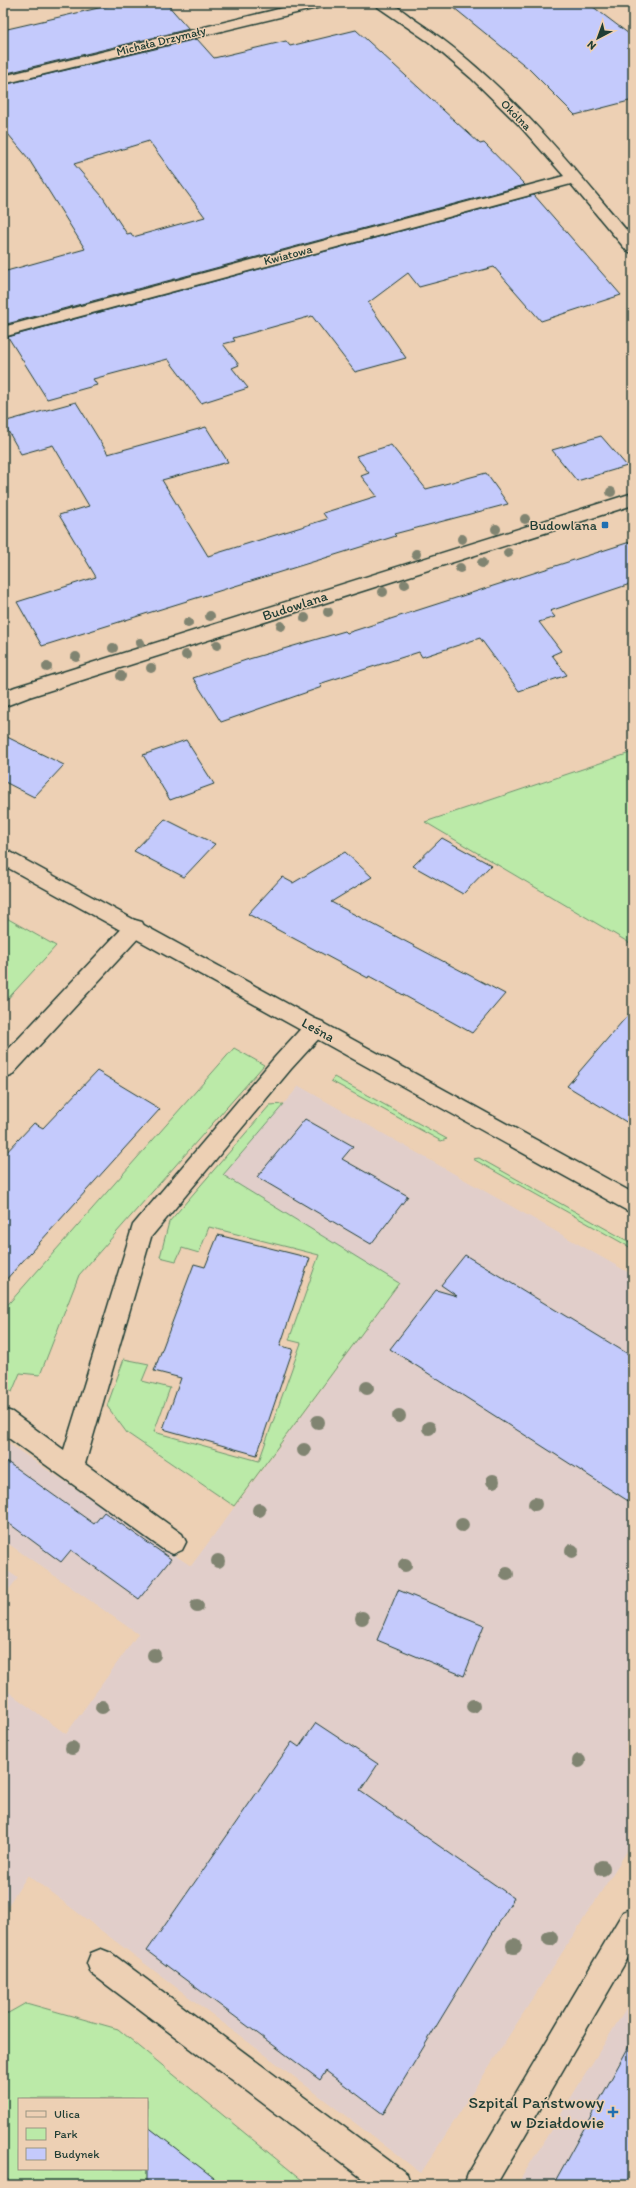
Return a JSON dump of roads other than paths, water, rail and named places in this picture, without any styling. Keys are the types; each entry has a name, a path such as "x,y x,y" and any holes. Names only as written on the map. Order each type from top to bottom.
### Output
{"street":[{"name":"Michała Drzymały","path":"3,80 320,3"},
{"name":"Okólna","path":"379,3 422,32 461,62 526,124 633,248"},
{"name":"Kwiatowa","path":"3,332 574,178"},
{"name":"Budowlana","path":"3,700 30,690 633,499"},
{"name":"Leśna","path":"3,856 136,928 633,1204"},
{"path":"3,1070 136,928"},
{"path":"71,1469 141,1232 283,1063 315,1028"},
{"path":"3,1420 173,1542"},
{"path":"479,2185 633,1922"},
{"path":"101,1963 396,2185"}],"place":[{"name":"Budowlana","path":"605,525"},
{"name":"Szpital Państwowy w Działdowie","path":"613,2112"}]}
